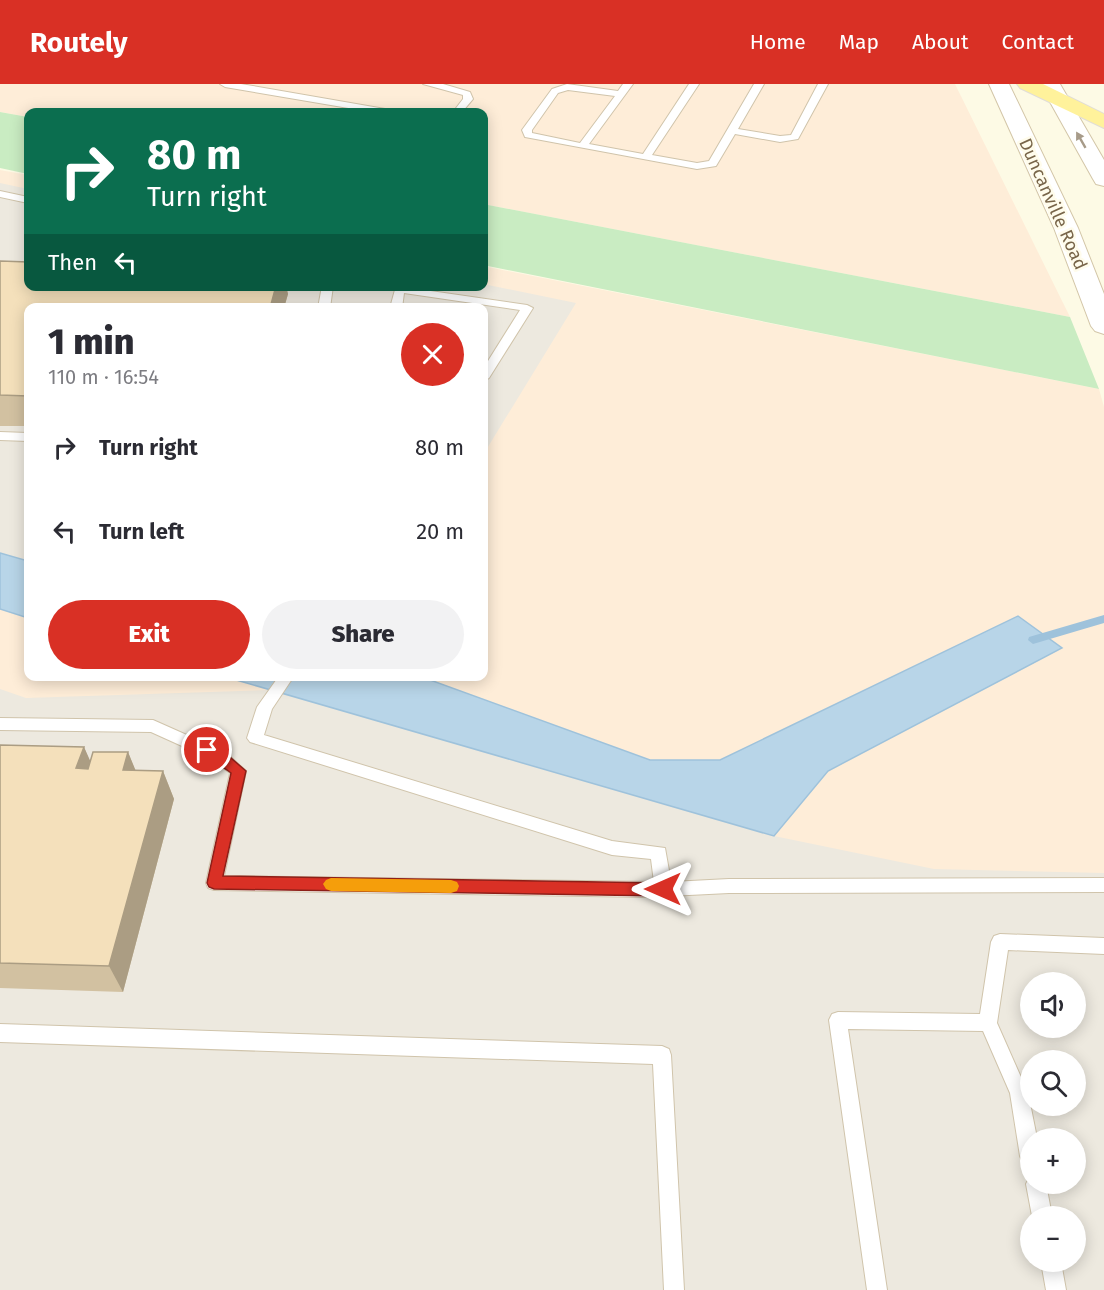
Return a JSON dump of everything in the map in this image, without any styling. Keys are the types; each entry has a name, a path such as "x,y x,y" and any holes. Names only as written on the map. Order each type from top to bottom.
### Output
{"main road":[{"name":"Duncanville Road","path":"999,84 1066,228 1104,326"},
{"path":"1027,84 1054,92 1104,122"},
{"path":"1054,92 1104,179"}],"lane":[{"path":"225,84 362,108"},
{"path":"428,84 456,89 466,94 468,99 460,108"},
{"path":"583,146 628,84"},
{"path":"646,157 694,84"},
{"path":"621,94 567,87 555,91 527,130 528,135 706,166 712,164 759,84"},
{"path":"732,131 780,139 795,137 823,84"},
{"path":"0,194 24,199"},
{"path":"412,291 527,308 488,370"},
{"path":"0,436 24,437"},
{"path":"283,681 265,707 255,738 612,849 659,853 663,889"},
{"path":"0,724 153,726 219,756 238,771 214,883 663,889 729,886 1104,885"},
{"path":"1025,1128 1018,1093 988,1023 1000,942 1104,946"},
{"path":"877,1290 838,1020 988,1023"},
{"path":"0,1033 662,1055 674,1290"},
{"path":"1053,1272 1056,1290"}],"shaded area":[{"path":"0,84 955,84 1070,317 488,205 488,108 24,108 24,116 0,112"},
{"path":"0,170 24,174 24,291 488,291 488,267 1099,389 1104,407 1104,1290 0,1290"},
{"path":"0,183 24,188 24,291 488,291 488,285 576,303 488,447 488,303 24,303 24,560 0,553"},
{"path":"0,689 26,698 271,690 774,836 934,869 1104,873 1104,1290 0,1290"}],"green space":[{"path":"0,112 24,116 24,173 0,168"},
{"path":"488,205 1070,317 1099,389 488,266"}],"water":[{"path":"0,553 24,560 24,617 0,609"},
{"path":"1018,616 1062,648 828,771 774,836 240,681 433,681 650,760 720,760"}],"building":[{"path":"0,261 24,262 24,291 275,291 271,303 24,303 24,396 0,395"},
{"path":"0,745 84,747 76,768 88,769 93,752 128,752 123,770 163,771 109,966 0,963"}],"waterway":[{"path":"1033,640 1104,619"}],"slow traffic":[{"path":"331,884 451,886"}],"route":[{"path":"207,750 238,771 214,883 663,889"}]}
